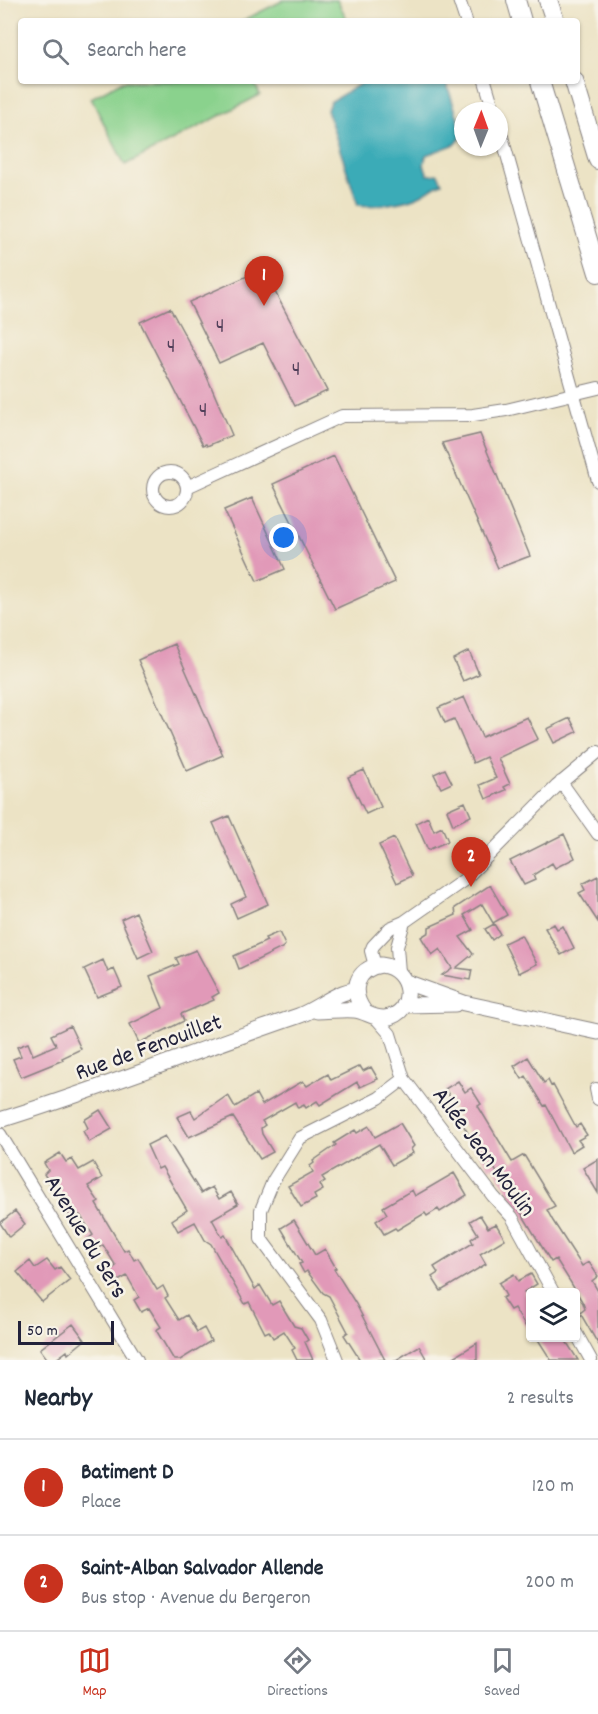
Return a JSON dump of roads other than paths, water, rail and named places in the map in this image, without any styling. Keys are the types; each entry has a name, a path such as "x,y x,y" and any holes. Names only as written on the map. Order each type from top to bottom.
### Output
{"highway":[{"path":"516,0 521,18"},
{"path":"548,0 554,18"},
{"path":"541,84 598,273"},
{"path":"575,84 598,160"}],"main road":[{"name":"Rue de Fenouillet","path":"0,1120 85,1095 311,1012 348,990 355,990 363,974 375,966 387,966 403,977 464,1003 598,1032"},
{"path":"401,1009 408,994 403,977"},
{"path":"355,990 357,1001 370,1015"},
{"name":"Rue de Fenouillet","path":"311,1012 370,1015 401,1009 464,1003"}],"street":[{"path":"459,0 465,18"},
{"path":"486,84 491,102"},
{"path":"507,156 598,481"},
{"path":"187,487 342,416 473,415 598,388"},
{"path":"375,966 371,951 390,928 404,922 464,880 561,782 598,752"},
{"path":"561,782 598,834"},
{"path":"403,977 397,948 404,922"},
{"path":"390,1034 401,1009"},
{"name":"Allée Jean Moulin","path":"370,1015 390,1034 404,1079 512,1217 551,1288"},
{"path":"337,1360 321,1320 261,1239 261,1210 273,1181 300,1138 379,1098 404,1079"},
{"name":"Avenue du Sers","path":"0,1134 137,1360"},
{"path":"580,1340 591,1360"}],"water":[{"path":"360,84 447,84 454,106 454,145 426,155 424,165 428,175 438,174 442,183 407,200 381,205 358,205 327,110 330,102"}],"place":[{"name":"Batiment D","path":"264,306"},
{"name":"Saint-Alban Salvador Allende","path":"471,887"}]}
